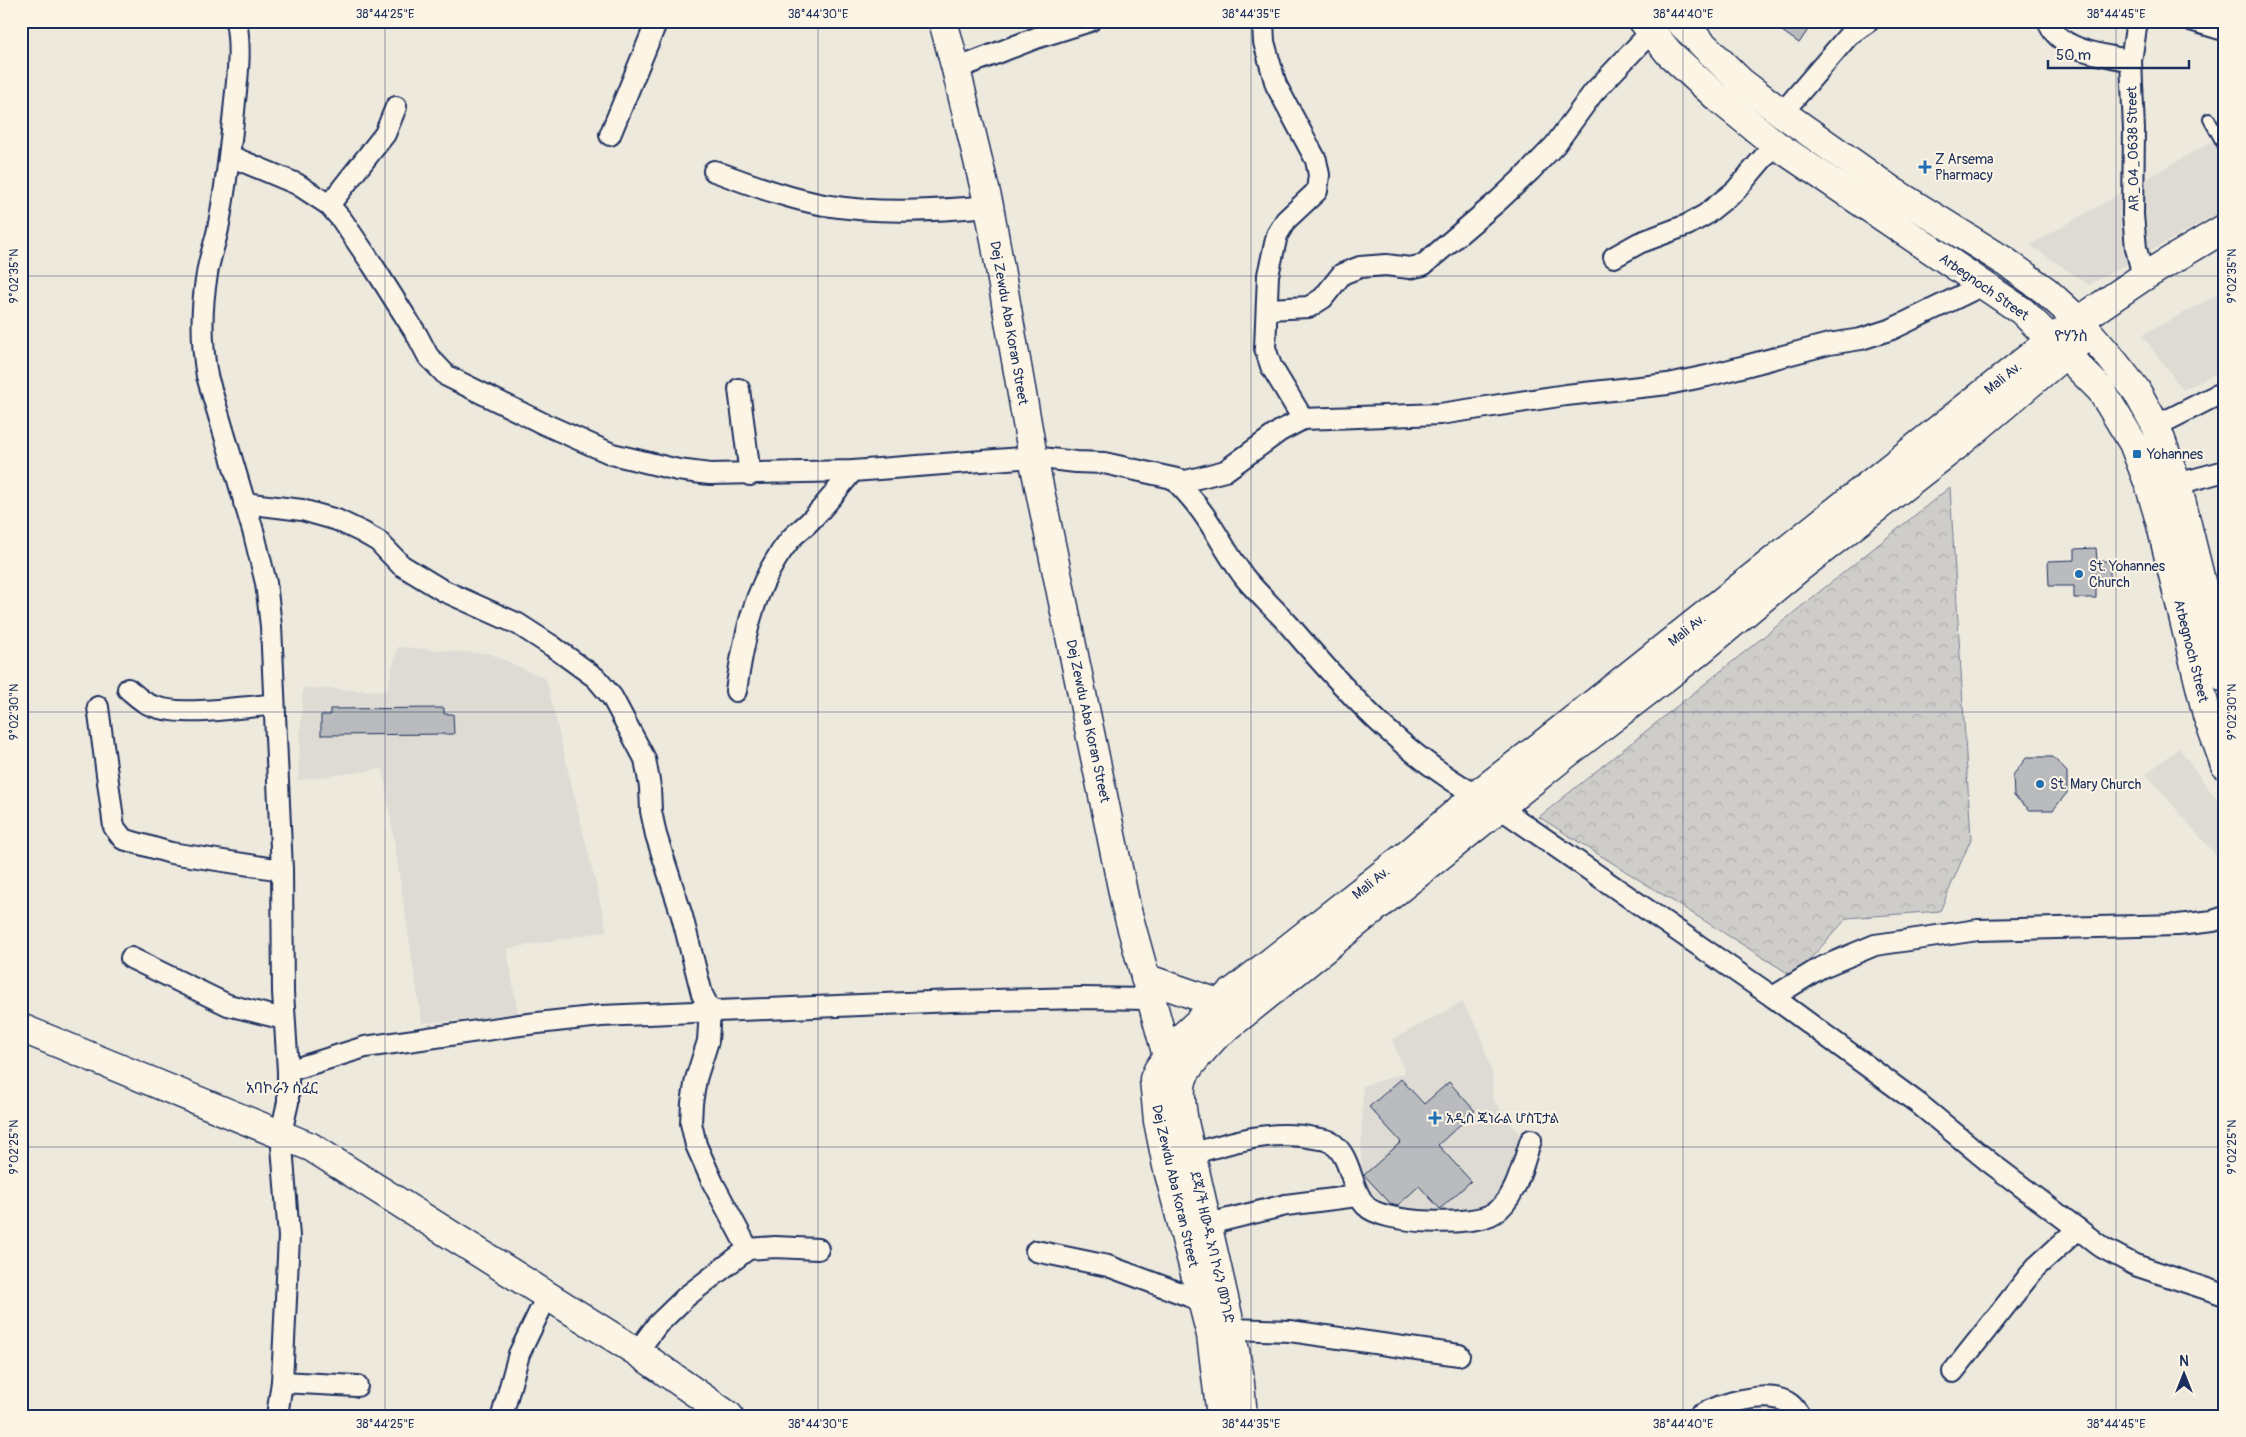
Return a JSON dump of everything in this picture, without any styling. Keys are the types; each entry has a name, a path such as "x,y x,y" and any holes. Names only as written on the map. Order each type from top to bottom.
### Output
{"main road":[{"name":"Dej Zewdu Aba Koran Street","path":"943,21 989,206 1033,457 1126,907 1166,1056 1154,1079 1156,1105 1167,1166 1202,1301 1221,1332 1221,1416"},
{"name":"Arbegnoch Street","path":"1682,22 1741,82 1892,191 2006,262 2046,291 2085,327 2136,390 2156,426 2177,484 2225,678"},
{"name":"Arbegnoch Street","path":"1647,26 1693,76 1775,144 2022,311 2101,390 2115,411 2142,464 2160,521 2177,599 2207,715 2225,765"},
{"name":"Mali Av.","path":"1183,1078 1198,1056 1215,1037 1500,808 1696,654 1806,562 1949,436 2058,346 2085,327 2143,277 2225,228"},
{"name":"Mali Av.","path":"2085,327 2225,250"},
{"name":"Mali Av.","path":"1166,1056 1178,1041 1220,1002 1412,851 1475,796 1949,436"},
{"path":"1147,989 1220,1002"},
{"path":"21,1028 312,1147 345,1166 546,1296 637,1352 729,1416"},
{"path":"1166,1056 1183,1078"},
{"name":"ደጃ/ች ዘውዱ አባ ኮራን መንገድ","path":"1183,1078 1182,1107 1208,1224 1221,1332 1239,1373 1243,1416"}],"street":[{"path":"236,21 240,41 230,156 217,231 207,273 202,306 202,331 207,376 254,534 266,583 271,626 273,705 282,870 284,1020 288,1071 288,1102 281,1133 289,1237 282,1382 277,1416"},
{"path":"610,135 657,21"},
{"path":"956,69 1036,38 1090,21"},
{"path":"1263,21 1264,42 1276,85 1316,160 1319,175 1317,191 1292,214 1277,235 1268,275 1265,348 1271,366 1303,419"},
{"path":"1782,113 1848,35 1869,21"},
{"path":"2048,21 2052,32 2068,44 2131,60"},
{"name":"AR_04_0638 Street","path":"2137,21 2131,60 2134,130 2133,214 2136,248 2143,277"},
{"path":"1268,309 1309,307 1323,298 1342,274 1360,267 1386,265 1410,268 1423,265 1498,201 1555,145 1593,93 1647,26"},
{"path":"329,205 385,134 396,107"},
{"path":"1614,258 1639,243 1687,225 1705,214 1736,190 1775,144"},
{"path":"230,156 297,184 329,205 342,220 372,264 418,335 428,356 447,376 542,423 612,454 678,470 710,474 750,475 853,471 1033,457 1076,462 1104,462 1180,480 1225,471 1280,431 1303,419 1440,414 1658,385 1707,376 1821,346 1861,339 1892,329 1983,285"},
{"path":"714,171 803,200 865,210 945,210 989,206"},
{"path":"739,389 750,475"},
{"path":"2156,426 2225,391"},
{"path":"736,691 747,630 754,607 775,561 790,540 811,520 853,471"},
{"path":"2177,484 2225,471"},
{"path":"1180,480 1256,591 1282,617 1349,695 1398,741 1435,770 1475,796 1500,808 1773,996 1919,1104 1988,1162 2103,1248 2135,1265 2224,1296"},
{"path":"244,503 302,510 337,520 362,532 378,541 401,565 442,590 518,624 596,678 622,714 645,759 651,811 656,835 682,916 702,994 710,1010 708,1041 696,1079 691,1123 696,1145 701,1159 748,1249"},
{"path":"128,689 147,703 170,710 273,705"},
{"path":"98,707 114,827 123,839 171,853 282,870"},
{"path":"1773,996 1820,968 1875,944 1978,930 2178,925 2213,921 2225,917"},
{"path":"131,958 228,1005 284,1020"},
{"path":"288,1071 365,1047 601,1016 710,1010 1081,998 1147,989"},
{"path":"1191,1154 1234,1141 1274,1135 1304,1136 1329,1141 1343,1156 1352,1174 1357,1196 1368,1208 1395,1219 1458,1222 1493,1214 1511,1197 1531,1140"},
{"path":"1208,1224 1286,1205 1357,1196"},
{"path":"1953,1372 2036,1267 2078,1229"},
{"path":"637,1352 657,1325 687,1296 748,1249 775,1247 818,1249"},
{"path":"1036,1251 1108,1266 1202,1301"},
{"path":"502,1416 519,1354 546,1296"},
{"path":"1221,1332 1290,1332 1459,1355"},
{"path":"282,1382 357,1386"},
{"path":"1699,1416 1730,1402 1747,1398 1763,1398 1789,1403 1800,1416"}],"lane":[{"path":"2176,21 2225,37"},
{"path":"2209,119 2225,148"}],"shaded area":[{"path":"2225,134 2225,210 2089,285 2030,245"},
{"path":"2225,291 2225,369 2183,390 2142,335"},
{"path":"398,647 491,654 546,679 607,931 507,949 518,1015 422,1023 383,769 298,780 303,688 386,691"},
{"path":"2179,748 2225,811 2225,866 2146,774"},
{"name":"አዲስ ጄነራል ሆስፒታል","path":"1462,1002 1479,1030 1493,1077 1492,1098 1523,1139 1520,1184 1488,1215 1360,1206 1363,1086 1405,1073 1392,1040"}],"green space":[{"path":"1950,487 1971,839 1940,911 1847,918 1794,977 1539,817"}],"building":[{"path":"1768,21 1814,21 1799,43"},
{"name":"St. Yohannes Church","path":"2096,548 2097,561 2110,561 2110,586 2096,587 2096,598 2074,598 2074,586 2049,586 2048,561 2075,560 2075,549"},
{"path":"444,708 444,714 453,714 454,734 321,735 321,715 330,715 330,709"},
{"name":"St. Mary Church","path":"2027,757 2053,757 2067,772 2067,793 2053,810 2030,810 2014,796 2013,775"},
{"path":"1401,1079 1424,1104 1449,1082 1475,1111 1438,1145 1471,1181 1440,1209 1419,1186 1397,1206 1391,1204 1364,1175 1401,1142 1369,1107"}],"place":[{"name":"Z Arsema Pharmacy","path":"1925,167"},
{"name":"Yohannes","path":"2137,454"},
{"name":"St. Yohannes Church","path":"2079,574"},
{"name":"St. Mary Church","path":"2040,784"},
{"name":"አዲስ ጄነራል ሆስፒታል","path":"1435,1118"}],"district":[{"name":"ዮሃንስ","path":"2071,336"},
{"name":"አባኮራን ሰፈር","path":"282,1088"}]}
